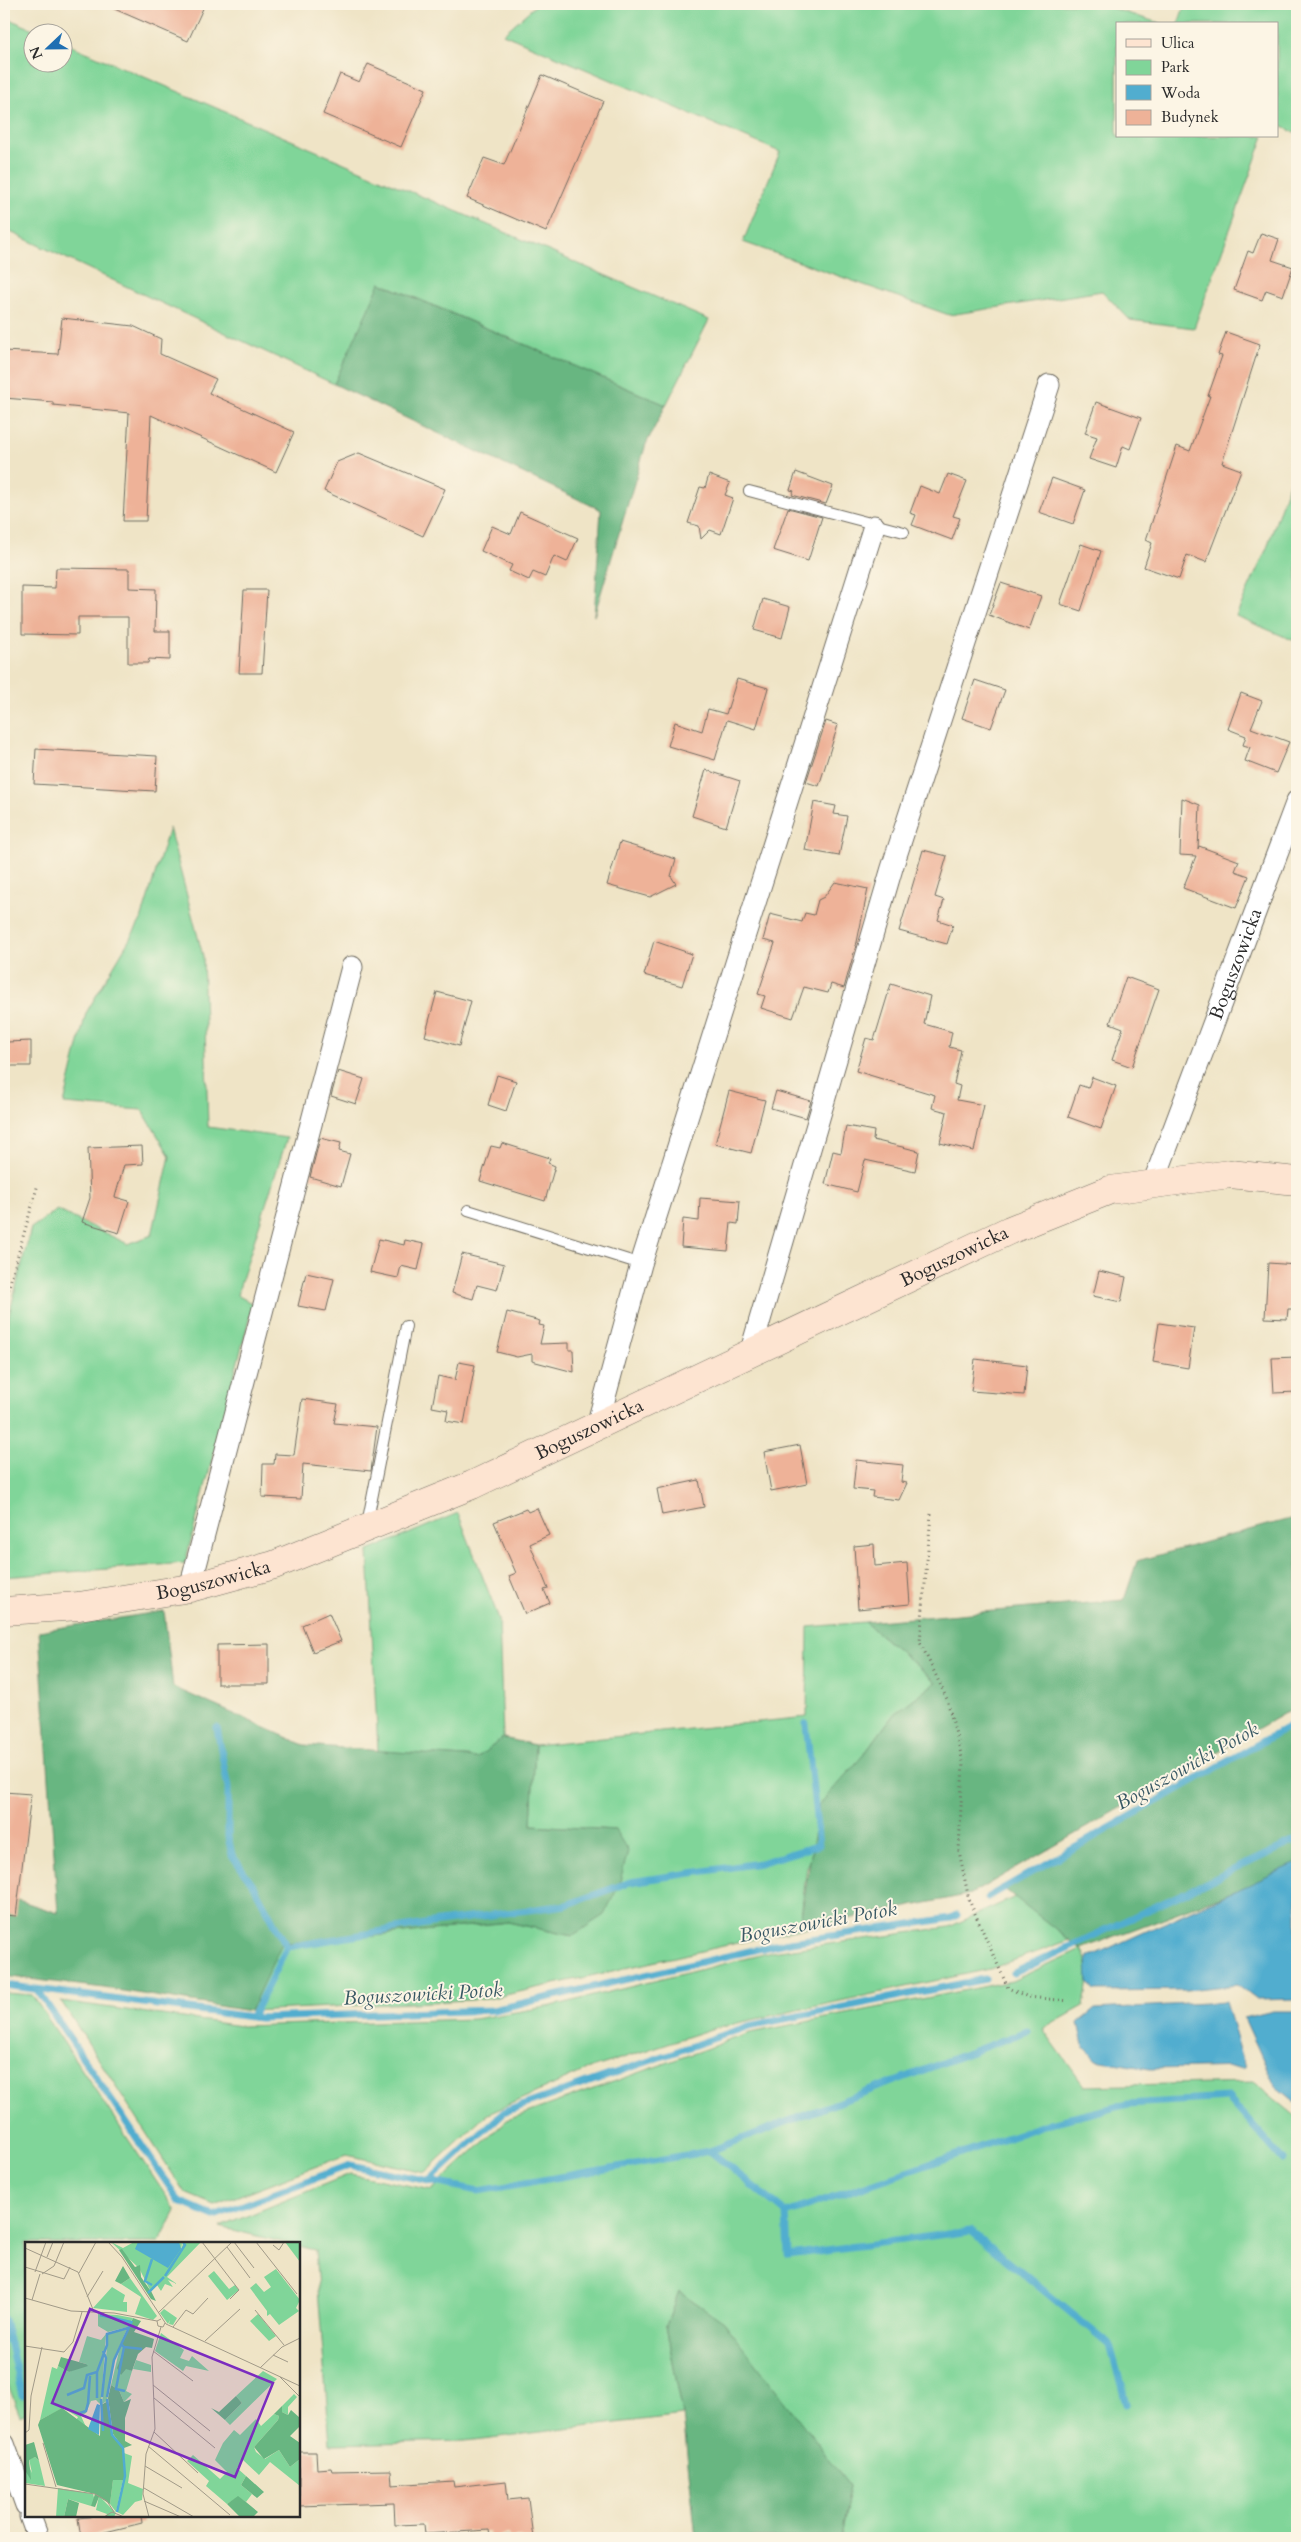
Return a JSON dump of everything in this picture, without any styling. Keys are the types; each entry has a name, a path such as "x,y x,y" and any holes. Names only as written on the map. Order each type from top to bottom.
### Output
{"street":[{"path":"750,1354 892,868 1049,385"},
{"path":"597,1426 640,1264 874,526"},
{"name":"Boguszowicka","path":"1153,1184 1297,801"},
{"path":"190,1588 352,967"},
{"name":"Boguszowicka","path":"4,1611 79,1606 190,1588 274,1565 472,1485 1010,1230 1110,1190 1230,1174 1297,1181"},
{"path":"4,2444 9,2476 25,2503"},
{"path":"30,2517 38,2538"}],"lane":[{"path":"749,491 874,526 904,532"},
{"path":"468,1210 640,1264"},
{"path":"366,1528 406,1326"}],"path":[{"path":"4,1304 38,1184"},
{"path":"931,1514 920,1642 947,1699 963,1762 959,1851 969,1900 1008,1988 1028,1997 1069,2001"}],"green space":[{"path":"537,4 1099,4 1156,22 1116,22 1116,138 1263,138 1194,328 1130,320 1102,291 949,315 743,242 780,152 503,34"},
{"path":"1185,4 1297,4 1297,134 1278,124 1278,22 1179,22"},
{"path":"4,17 22,24 22,72 72,72 72,46 709,320 666,405 381,283 334,384 4,229"},
{"path":"380,283 666,405 646,444 594,616 601,510 334,384"},
{"path":"1297,459 1297,642 1236,616 1267,548"},
{"path":"169,828 203,956 208,1127 287,1138 237,1295 253,1304 185,1563 4,1577 4,1335 31,1228 57,1210 128,1244 152,1235 170,1156 142,1110 64,1104 86,1013 141,920"},
{"path":"458,1513 499,1619 503,1738 477,1758 378,1751 368,1551"},
{"path":"1297,1517 1297,1706 971,1894 799,1929 819,1805 865,1753 894,1714 936,1682 865,1622 1124,1600 1137,1561"},
{"path":"164,1611 173,1687 304,1745 477,1758 503,1738 535,1745 531,1825 615,1830 628,1851 619,1885 604,1915 572,1936 508,1922 345,1939 282,1943 250,2011 104,1988 4,1976 4,1898 18,1900 58,1913 39,1631"},
{"path":"865,1622 936,1682 894,1714 865,1753 807,1867 799,1929 488,1999 250,2011 281,1943 345,1939 508,1922 572,1936 615,1830 531,1825 535,1745 807,1717 808,1627"},
{"path":"1297,1722 1297,1868 1081,1949 1003,1888"},
{"path":"1015,1897 1070,1940 990,1969 714,2028 586,2070 486,2115 425,2172 346,2155 214,2205 185,2193 61,2001 241,2026 474,2019 552,2006 772,1952 949,1927"},
{"path":"1081,1949 1088,1969 1084,2006 1043,2029 1084,2086 1253,2082 1297,2118 1297,2538 841,2538 850,2486 679,2291 666,2326 683,2415 465,2441 330,2444 315,2250 300,2246 300,2242 282,2242 220,2227 350,2174 432,2190 507,2120 750,2033 1012,1981"},
{"path":"4,1993 32,1995 176,2211 160,2242 25,2242 25,2414 20,2416 4,2374"},
{"path":"679,2291 724,2322 850,2486 841,2538 696,2538 683,2415 666,2326"}],"water":[{"path":"1297,1863 1297,1999 1257,2000 1237,1985 1186,1990 1094,1991 1088,1983 1087,1958"},
{"path":"1226,2002 1245,2067 1150,2069 1096,2060 1083,2045 1078,2023 1095,2009"},
{"path":"1273,2011 1297,2011 1297,2104 1275,2086 1244,2018"}],"building":[{"path":"103,4 205,4 188,41"},
{"path":"368,64 426,89 401,147 323,114 340,74 359,82"},
{"path":"542,75 603,101 546,232 467,198 484,158 504,165"},
{"path":"1261,233 1279,239 1272,260 1293,267 1283,296 1266,290 1262,300 1234,290 1248,251 1253,253"},
{"path":"62,318 133,326 161,339 160,354 216,379 209,393 294,432 276,472 151,415 146,521 123,521 129,413 53,405 53,402 4,398 4,351 58,354"},
{"path":"1226,332 1260,344 1222,463 1241,470 1206,562 1187,555 1179,579 1144,567 1152,543 1146,540 1177,446 1190,451 1210,396 1208,396 1222,356 1218,355"},
{"path":"1096,402 1141,418 1130,449 1123,446 1116,468 1089,459 1097,437 1085,433"},
{"path":"359,453 445,489 423,536 324,491 337,462"},
{"path":"796,472 833,486 826,504 792,495 794,491 790,490"},
{"path":"948,474 967,481 953,516 960,518 952,540 912,525 916,515 910,513 920,486 940,494"},
{"path":"709,475 730,483 725,495 733,498 721,534 710,530 701,539 699,526 688,523 700,487 705,488"},
{"path":"1052,478 1085,490 1073,524 1039,512"},
{"path":"788,508 822,517 808,561 773,550"},
{"path":"520,512 578,538 567,562 554,556 545,577 533,572 529,580 509,571 512,565 481,551 492,526 511,534"},
{"path":"1081,544 1101,551 1081,611 1060,604"},
{"path":"56,568 129,569 129,588 156,589 155,631 170,631 170,660 149,659 148,663 128,663 128,617 78,617 78,635 22,634 22,587 55,588"},
{"path":"1001,583 1041,596 1029,630 989,615"},
{"path":"244,590 267,590 262,673 239,673"},
{"path":"763,599 790,607 782,638 754,630"},
{"path":"737,679 768,688 756,729 727,720 715,760 668,746 675,722 702,731 708,709 726,714"},
{"path":"975,680 1005,690 991,728 962,718"},
{"path":"1241,693 1262,701 1251,728 1289,742 1276,773 1245,761 1250,747 1243,745 1246,736 1228,729"},
{"path":"826,721 838,725 819,786 806,782"},
{"path":"36,749 157,756 155,791 34,784"},
{"path":"706,770 740,781 726,827 692,816"},
{"path":"1182,798 1200,805 1198,849 1199,846 1239,861 1235,871 1249,876 1236,908 1183,888 1196,856 1180,855"},
{"path":"814,802 836,806 834,814 847,816 839,856 805,850"},
{"path":"620,842 676,859 671,876 676,884 650,897 607,885"},
{"path":"923,850 947,856 935,897 944,900 938,920 953,925 947,944 899,931"},
{"path":"835,882 868,889 857,942 844,988 831,984 828,993 804,987 793,1018 761,1008 765,996 758,994 775,943 763,940 770,914 802,922 805,913 814,915 818,900 824,897"},
{"path":"654,941 692,954 682,986 644,975"},
{"path":"1126,977 1159,989 1132,1067 1112,1060 1123,1028 1110,1023"},
{"path":"891,984 930,996 924,1024 952,1032 949,1047 961,1050 954,1084 960,1086 957,1100 984,1105 974,1151 940,1143 947,1112 932,1108 935,1095 856,1071 866,1038 874,1040"},
{"path":"437,992 471,1001 459,1046 425,1036"},
{"path":"31,1041 31,1066 7,1066 7,1042"},
{"path":"338,1071 364,1079 356,1104 331,1096"},
{"path":"497,1075 516,1081 506,1111 488,1105"},
{"path":"1092,1077 1116,1086 1101,1129 1068,1117 1079,1085 1088,1088"},
{"path":"729,1091 765,1100 751,1153 715,1144"},
{"path":"776,1091 811,1101 806,1118 771,1108"},
{"path":"846,1126 874,1131 873,1140 919,1151 915,1171 865,1160 857,1192 825,1184 833,1151 841,1153"},
{"path":"320,1138 341,1143 339,1151 350,1154 341,1186 310,1177"},
{"path":"502,1143 550,1158 548,1163 555,1166 545,1201 480,1181 491,1146 500,1148"},
{"path":"142,1146 143,1164 124,1165 115,1197 129,1201 119,1233 82,1222 90,1198 88,1148"},
{"path":"700,1198 740,1201 738,1224 731,1223 728,1251 681,1247 683,1219 699,1221"},
{"path":"379,1239 404,1245 405,1240 424,1244 418,1270 401,1266 398,1278 370,1272"},
{"path":"462,1254 504,1264 497,1290 477,1285 473,1299 452,1293"},
{"path":"1268,1263 1297,1265 1297,1309 1288,1309 1287,1319 1265,1318"},
{"path":"1099,1271 1126,1277 1121,1302 1093,1296"},
{"path":"306,1273 334,1279 326,1311 298,1306"},
{"path":"507,1312 540,1321 539,1325 544,1326 540,1344 569,1343 569,1350 573,1350 574,1372 532,1361 532,1354 517,1357 497,1352"},
{"path":"1159,1323 1194,1328 1188,1368 1153,1362"},
{"path":"1297,1357 1297,1392 1274,1393 1272,1358"},
{"path":"975,1359 1027,1365 1024,1395 971,1391"},
{"path":"459,1362 475,1365 464,1424 446,1421 448,1410 432,1407 438,1376 455,1380"},
{"path":"302,1399 338,1404 334,1423 377,1427 371,1471 303,1464 301,1499 262,1497 263,1464 274,1464 275,1454 294,1455"},
{"path":"800,1445 807,1484 771,1491 764,1452"},
{"path":"856,1460 903,1465 901,1482 907,1483 899,1500 872,1497 873,1491 853,1489"},
{"path":"699,1480 704,1507 662,1515 657,1489"},
{"path":"537,1508 549,1535 530,1544 548,1589 544,1590 550,1603 525,1614 509,1576 516,1573 494,1522 526,1509 528,1512"},
{"path":"874,1544 875,1566 907,1563 910,1604 858,1609 854,1546"},
{"path":"329,1613 341,1641 313,1652 302,1625"},
{"path":"269,1644 269,1684 217,1684 217,1645"},
{"path":"4,1792 31,1794 16,1916 4,1915"},
{"path":"300,2452 316,2452 317,2469 331,2468 332,2471 391,2470 392,2485 453,2481 454,2487 506,2481 508,2500 528,2498 533,2538 510,2538 509,2534 490,2536 489,2530 425,2534 424,2524 395,2525 394,2503 300,2506"},
{"path":"141,2517 142,2523 81,2538 78,2518"}],"waterway":[{"name":"Boguszowicki Potok","path":"988,1897 1297,1722"},
{"path":"252,2017 287,1947 438,1922 566,1905 630,1882 760,1863 819,1845 806,1724"},
{"path":"217,1728 228,1788 228,1836 232,1855 254,1886 287,1947"},
{"path":"1014,1973 1297,1840"},
{"name":"Boguszowicki Potok","path":"4,1985 259,2018 493,2010 784,1943 951,1918 957,1915"},
{"path":"429,2181 504,2112 749,2026 985,1979"},
{"path":"38,1991 179,2201 214,2216 350,2165 479,2191 710,2151 786,2213 788,2255 971,2231 1110,2345 1126,2403"},
{"path":"710,2151 1027,2031"},
{"path":"786,2213 1050,2123 1128,2104 1228,2098 1283,2160"},
{"path":"4,2319 22,2395"}]}
